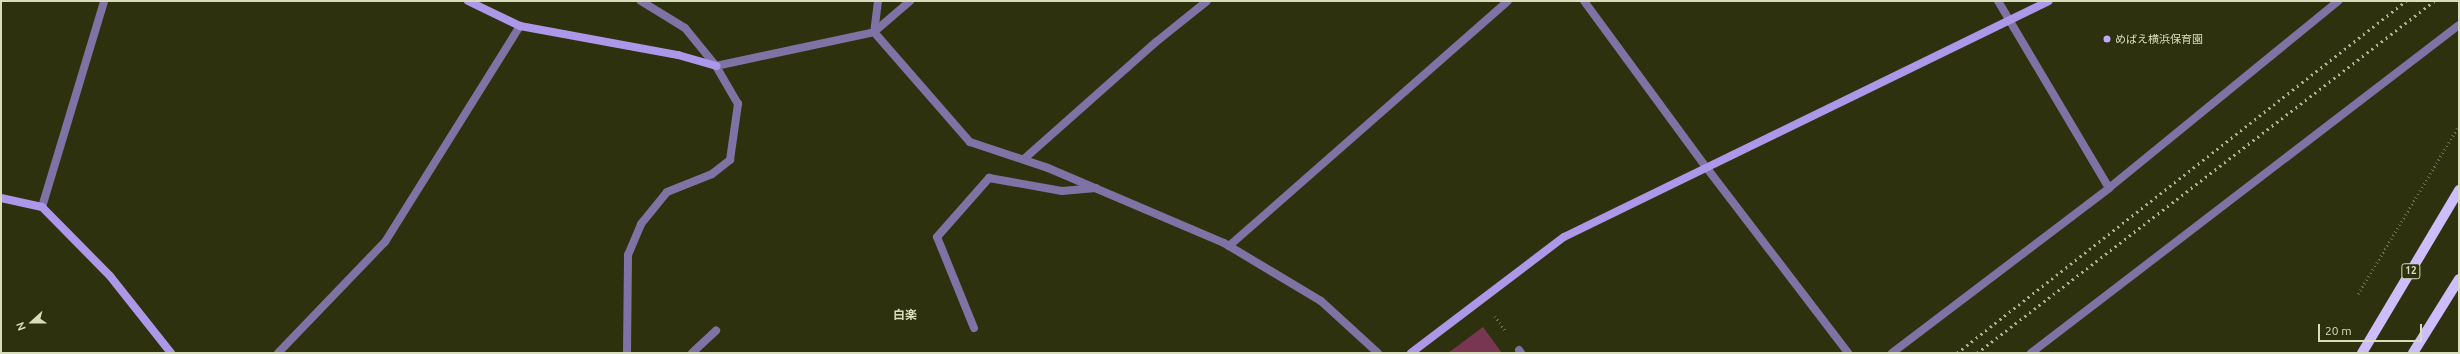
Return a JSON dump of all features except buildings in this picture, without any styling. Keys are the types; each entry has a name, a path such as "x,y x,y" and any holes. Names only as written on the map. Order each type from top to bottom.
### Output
{"main road":[{"name":"12","path":"2362,353 2459,190"},
{"path":"2413,353 2459,279"}],"street":[{"path":"42,207 104,1"},
{"path":"468,1 520,26 678,55 716,66 874,32 910,1"},
{"path":"626,353 628,255 641,224 667,192 712,174 730,160 738,104 716,66 685,28 641,1"},
{"path":"878,1 874,32 970,142 1024,159 1096,188 1229,246 1321,301 1378,353"},
{"path":"1024,159 1156,42 1207,1"},
{"path":"1229,246 1508,1"},
{"path":"1584,1 1706,167 1848,353"},
{"path":"1998,1 2109,188"},
{"path":"1412,353 1564,238 1706,167 2049,1"},
{"path":"1892,353 2109,188 2338,1"},
{"path":"2031,353 2459,25"},
{"path":"278,353 385,242 520,26"},
{"path":"974,328 937,236 990,178 1062,191 1096,188"},
{"path":"1,198 42,207 110,276 171,353"},
{"path":"692,353 716,331"}],"path":[{"path":"2358,294 2459,125"},
{"path":"1483,299 1520,352"}],"shaded area":[{"path":"1483,327 1502,353 1448,353"}],"railway":[{"path":"1957,353 2406,1"},
{"path":"1977,353 2434,1"}],"place":[{"name":"めばえ横浜保育園","path":"2107,39"}],"district":[{"name":"白楽","path":"905,315"}]}
